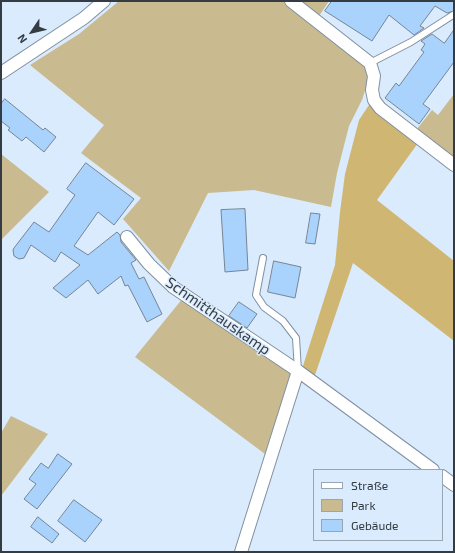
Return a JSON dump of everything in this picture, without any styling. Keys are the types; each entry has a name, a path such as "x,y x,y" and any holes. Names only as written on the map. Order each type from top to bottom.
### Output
{"street":[{"path":"1,73 84,18 104,1"},
{"path":"291,1 370,63 374,76 372,90 374,100 380,108 454,165"},
{"name":"Schmitthauskamp","path":"127,237 149,264 174,288 298,371 432,469"},
{"path":"241,552 298,371"},
{"path":"443,477 454,485"}],"lane":[{"path":"370,63 411,42 453,14"},
{"path":"263,258 256,295 264,307 283,321 296,338 298,371"}],"green space":[{"path":"119,1 283,1 360,59 367,67 370,75 362,100 349,126 337,173 331,207 254,190 208,193 169,271 123,219 141,198 81,153 104,125 30,65 79,34"},
{"path":"299,1 329,1 319,16"},
{"path":"454,94 454,158 416,130 432,110 438,115"},
{"path":"1,154 49,192 1,240"},
{"path":"183,298 291,373 265,454 135,357"},
{"path":"11,416 48,434 1,496 1,433"}],"shaded area":[{"path":"369,105 418,143 377,200 454,261 454,341 353,263 314,378 302,369 335,265 345,174 359,120"}],"building":[{"path":"332,1 454,1 454,11 447,13 435,6 420,26 424,28 414,35 389,15 372,41 325,11"},
{"path":"454,30 454,62 423,104 430,109 419,124 385,98 396,83 399,86 424,52 421,50 425,44 421,41 432,34 444,43"},
{"path":"5,99 43,130 45,128 56,137 44,152 26,137 22,141 8,130 10,128 1,121 1,104"},
{"path":"86,163 134,199 114,225 98,212 74,246 88,255 117,232 120,235 121,242 136,260 131,263 139,279 144,277 162,314 147,322 128,285 125,286 121,276 98,294 88,280 66,298 53,288 80,265 61,252 55,262 31,245 24,258 19,259 14,256 14,248 34,222 49,232 75,195 67,189"},
{"path":"245,209 248,270 225,272 221,210"},
{"path":"311,213 320,214 315,244 306,243"},
{"path":"274,261 301,267 295,298 268,292"},
{"path":"239,302 257,314 247,328 229,316"},
{"path":"58,454 72,464 37,509 24,499 36,484 29,479 41,463 48,468"},
{"path":"74,500 102,520 85,542 58,521"},
{"path":"38,517 59,534 52,543 31,527"}]}
